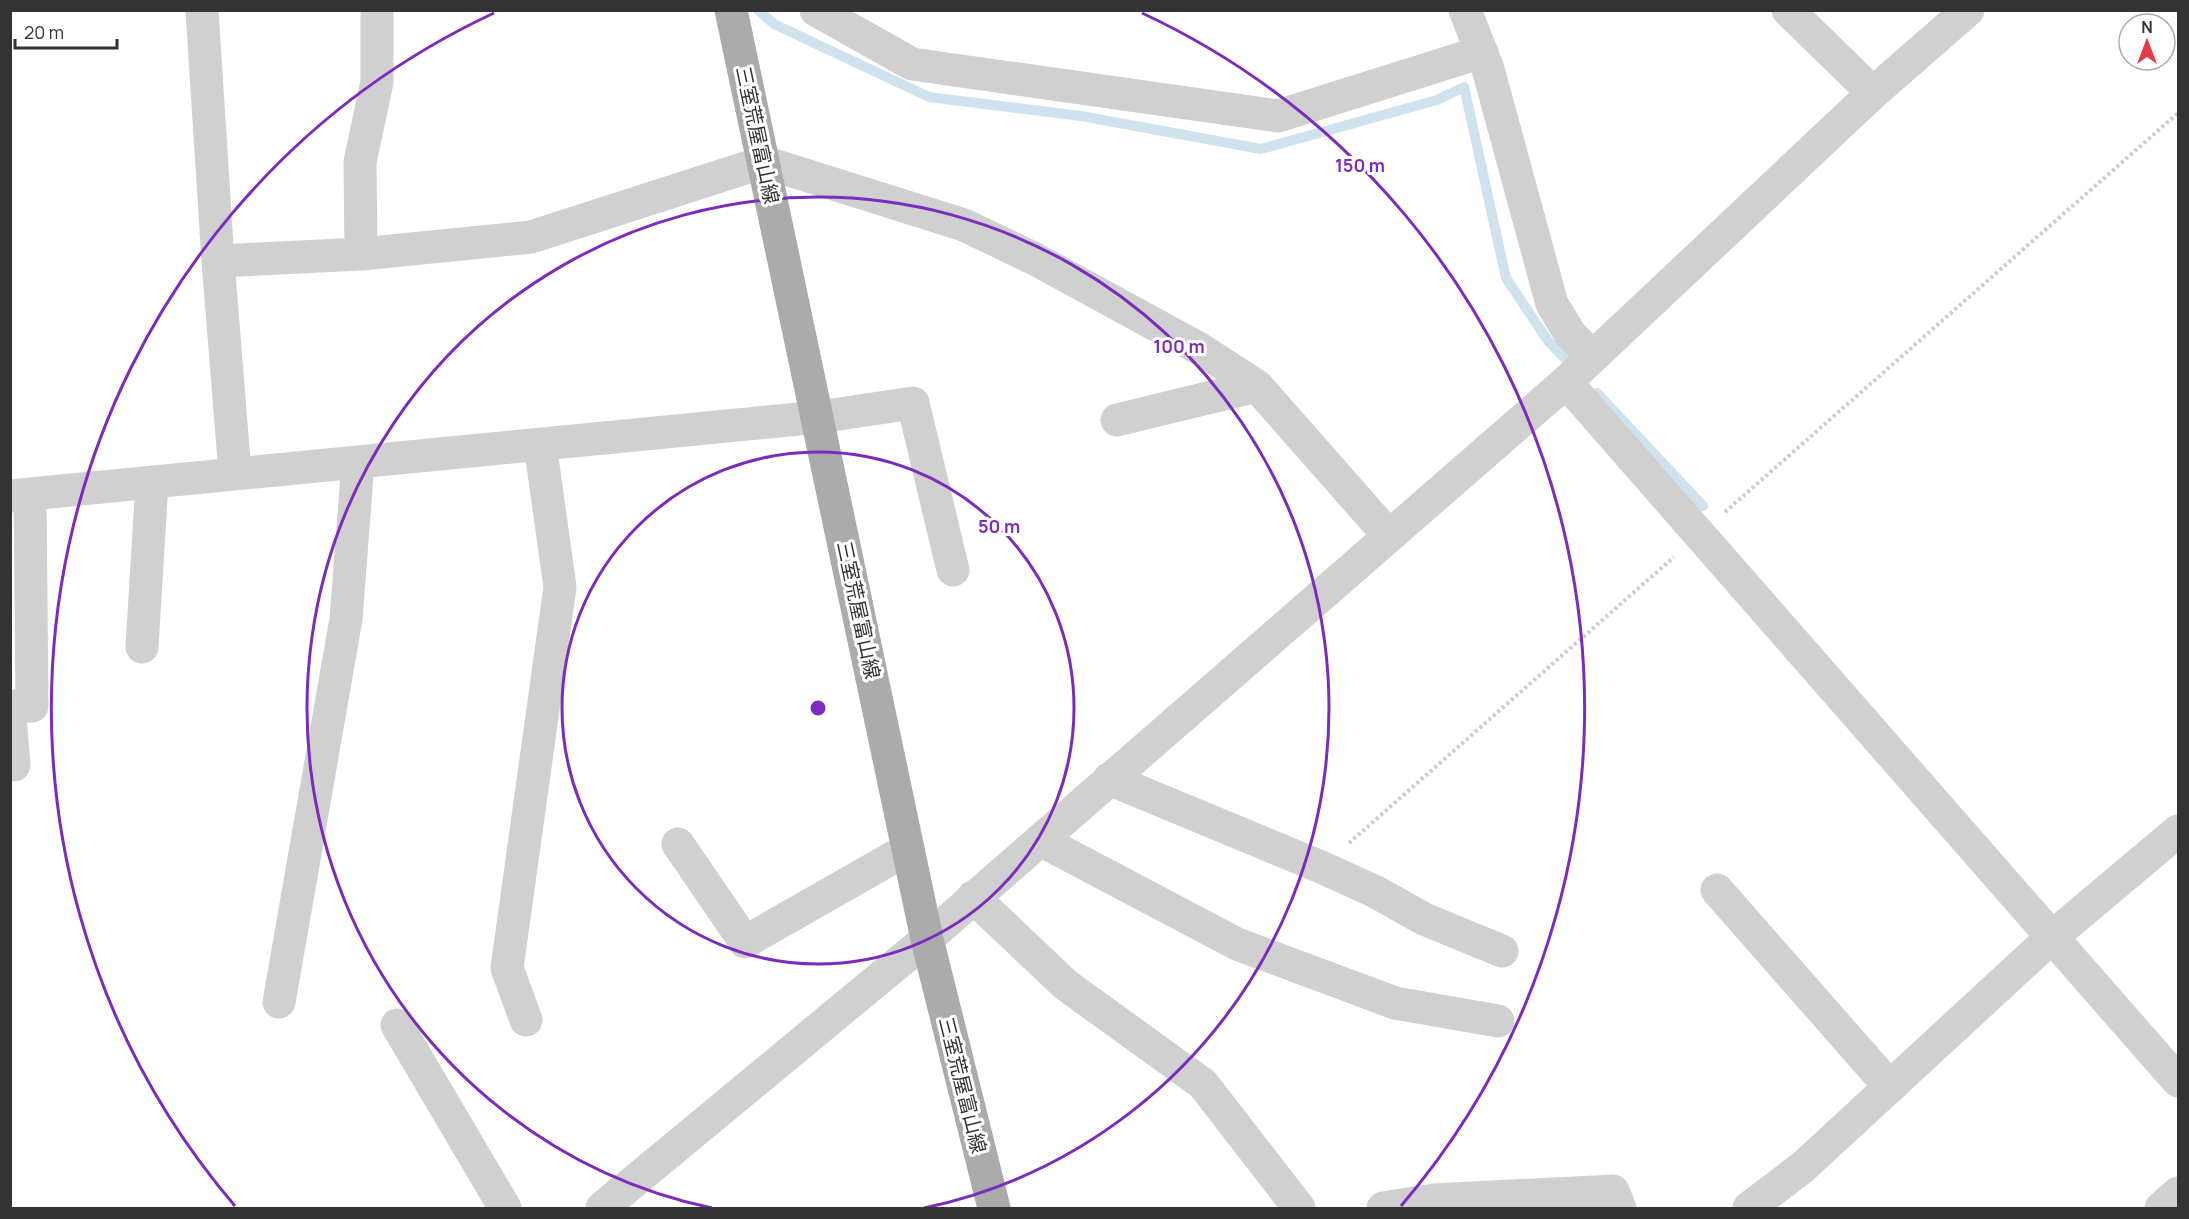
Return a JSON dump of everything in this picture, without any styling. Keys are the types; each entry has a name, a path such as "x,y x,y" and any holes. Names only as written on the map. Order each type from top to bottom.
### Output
{"main road":[{"name":"三室荒屋富山線","path":"731,10 819,417 927,939 994,1209"}],"street":[{"path":"202,10 218,261 236,473"},
{"path":"361,254 360,162 377,82 377,10"},
{"path":"816,10 912,64 1278,116 1482,52"},
{"path":"1466,10 1482,52 1552,304 1570,334 1592,356"},
{"path":"1788,10 1873,93"},
{"path":"602,1209 927,939 1566,382 1873,93 1968,10"},
{"path":"218,261 361,254 531,237 764,162 964,225 1035,259 1200,349 1257,386 1389,536"},
{"path":"1566,382 2178,1081"},
{"path":"1117,420 1257,386"},
{"path":"10,706 32,706 20,495 819,417 913,404 953,570"},
{"path":"526,1020 507,968 560,587 540,444"},
{"path":"279,1002 346,619 358,462"},
{"path":"142,647 152,482"},
{"path":"10,717 14,765"},
{"path":"1108,779 1321,867 1376,892 1424,919 1502,951"},
{"path":"1749,1209 1803,1167 2052,938 2178,831"},
{"path":"1040,840 1237,944 1395,1003 1498,1021"},
{"path":"678,844 745,942 908,849"},
{"path":"1717,890 1890,1087"},
{"path":"973,897 1066,985 1203,1084 1299,1209"},
{"path":"397,1025 505,1209"},
{"path":"1383,1209 1613,1191 1620,1209"},
{"path":"2161,1209 2178,1193"}],"path":[{"path":"1321,867 2178,113"}],"waterway":[{"path":"758,10 774,24 929,97 1081,116 1261,149 1437,100 1464,87 1506,278 1548,341 1576,370"},
{"path":"1597,393 1703,506"}]}
